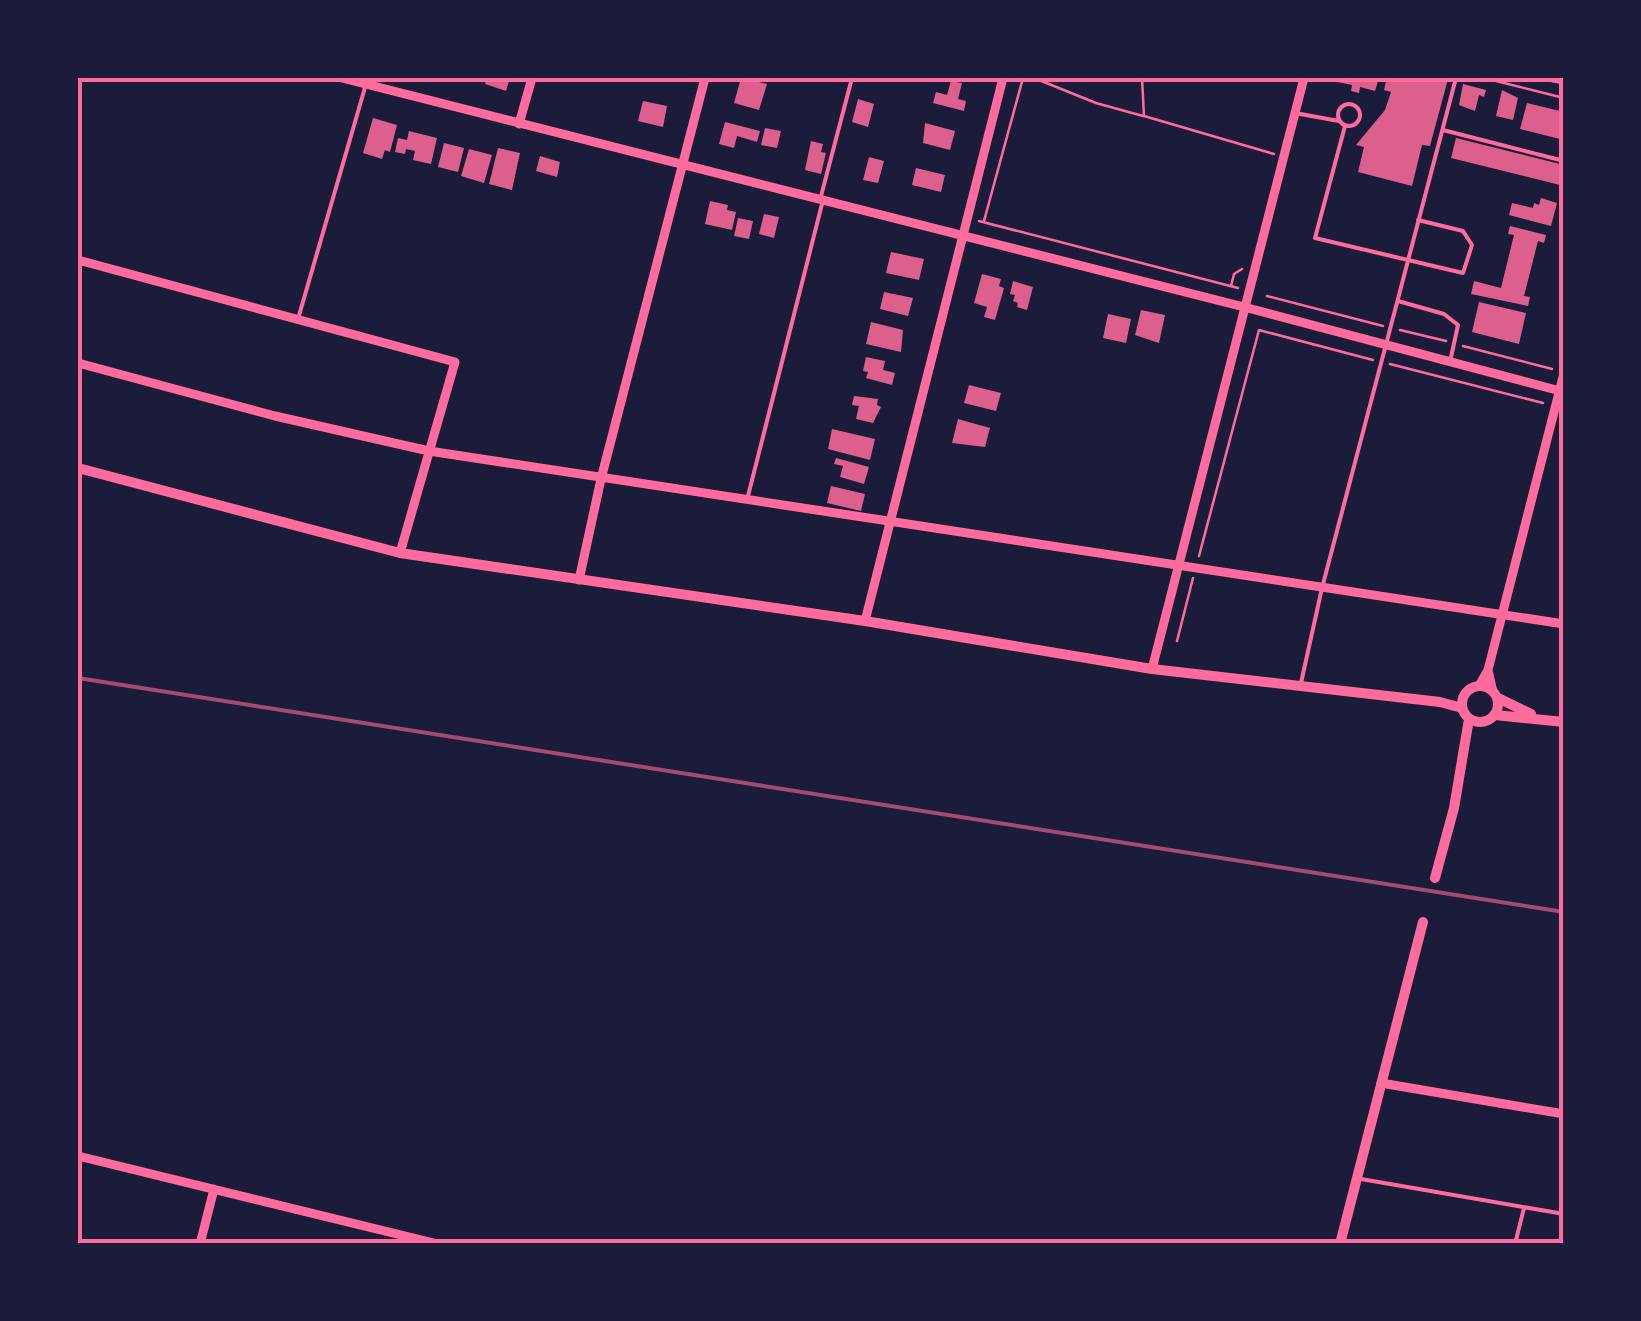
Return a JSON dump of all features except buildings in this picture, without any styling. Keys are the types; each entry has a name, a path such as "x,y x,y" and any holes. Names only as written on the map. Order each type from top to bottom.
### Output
{"street":[{"path":"342,78 1244,307 1561,392"},
{"path":"519,124 532,78"},
{"path":"578,580 705,78"},
{"path":"864,621 1003,78"},
{"path":"1152,669 1304,78"},
{"path":"1554,78 1564,80"},
{"path":"78,260 456,362 400,553"},
{"path":"78,363 275,416 430,451 1564,624"},
{"path":"1435,878 1468,738 1465,708 1488,670 1564,373"},
{"path":"78,468 400,553 864,621 1152,669 1440,702 1491,718 1536,716 1564,722"},
{"path":"1468,738 1491,718 1495,695 1488,670"},
{"path":"1479,686 1536,716"},
{"path":"1340,1244 1424,922"},
{"path":"1380,1083 1564,1114"},
{"path":"78,1156 438,1244"},
{"path":"200,1244 214,1189"}],"lane":[{"path":"746,501 852,78"},
{"path":"1300,688 1322,588 1456,78"},
{"path":"298,320 366,84"},
{"path":"1339,121 1340,107 1357,107 1358,121 1345,126"},
{"path":"1295,112 1339,121 1345,126"},
{"path":"1345,126 1315,238 1463,273 1472,244 1463,230 1418,220"},
{"path":"1443,130 1564,161"},
{"path":"1398,302 1444,314 1458,325 1450,362"},
{"path":"1356,1178 1564,1214"},
{"path":"1515,1244 1524,1208"}],"path":[{"path":"982,229 1022,78"},
{"path":"1034,78 1096,103 1276,154"},
{"path":"1142,78 1144,116"},
{"path":"1484,78 1564,98"},
{"path":"978,221 1241,288"},
{"path":"1267,296 1541,366"},
{"path":"1177,641 1259,330 1532,400"}],"railway":[{"path":"78,678 1564,912"}]}
